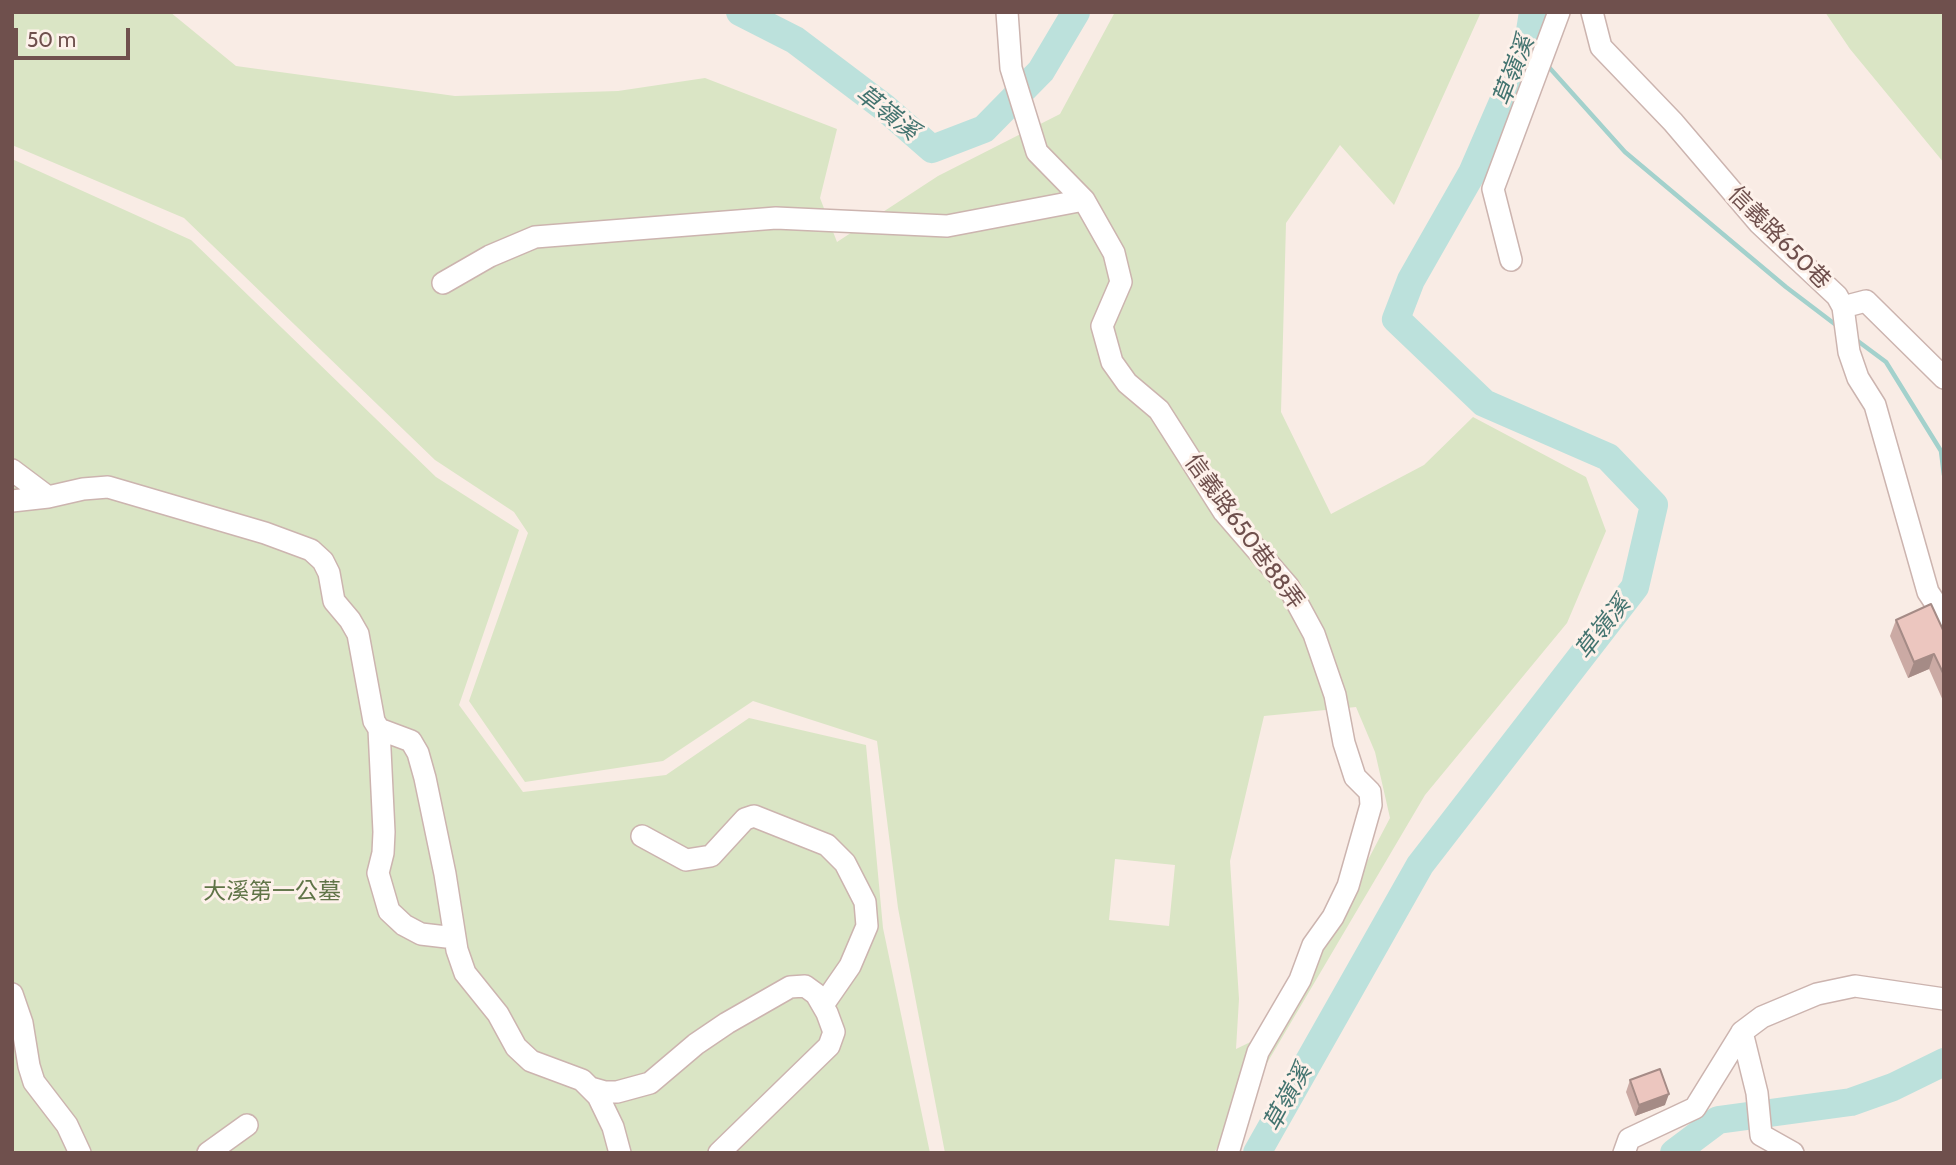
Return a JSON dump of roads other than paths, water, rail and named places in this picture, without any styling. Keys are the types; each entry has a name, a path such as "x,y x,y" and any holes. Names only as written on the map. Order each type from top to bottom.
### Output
{"lane":[{"name":"信義路650巷88弄","path":"1007,12 1011,68 1036,149 1084,200 1114,253 1121,282 1102,326 1112,362 1127,383 1159,410 1224,512 1288,586 1314,634 1335,695 1343,743 1355,777 1370,792 1371,805 1348,886 1333,917 1313,945 1300,980 1258,1052 1228,1153"},
{"path":"1511,260 1493,189 1503,156 1537,75 1559,12"},
{"name":"信義路650巷","path":"1592,12 1601,47 1673,122 1759,223 1837,296 1844,313"},
{"path":"443,284 490,256 535,237 776,218 947,226 1084,200"},
{"path":"1944,378 1866,301 1844,313 1849,352 1858,378 1875,405 1928,592 1944,616"},
{"path":"12,470 48,497"},
{"path":"12,501 108,487 254,529 311,550 323,561 334,601 351,620 358,634 374,721 379,729 384,832 383,853 377,873 390,911 404,925 421,934 455,938"},
{"path":"379,729 411,741 418,753 442,862 455,938 465,973 498,1014 516,1047 531,1061 582,1080 598,1096 613,1127 620,1153"},
{"path":"642,836 686,860 711,856 745,819 754,816 827,845 845,863 865,902 867,926 850,966 823,1005"},
{"path":"591,1088 617,1092 650,1083 696,1044 727,1023 790,987 806,986 816,994 823,1005 834,1032 829,1046 719,1153"},
{"path":"1624,1153 1629,1139 1695,1108 1742,1032 1762,1017 1817,994 1855,986 1944,999"},
{"path":"12,994 22,1023 34,1082 67,1125 80,1153"},
{"path":"1742,1032 1757,1093 1761,1135 1793,1153"},
{"path":"208,1153 247,1125"}],"waterway":[{"name":"草嶺溪","path":"740,12 795,40 885,108 932,149 984,129 1041,71 1076,12"},
{"name":"草嶺溪","path":"1257,1153 1420,865 1635,587 1654,505 1608,457 1484,403 1396,319 1411,280 1472,173 1528,44 1533,12"},
{"path":"1528,44 1537,53"},
{"path":"1547,65 1625,152 1786,287 1840,328"},
{"path":"1855,339 1886,362 1941,451 1944,475"},
{"name":"草嶺溪","path":"1674,1153 1718,1120 1851,1102 1893,1087 1944,1062"}],"park label":[{"name":"大溪第一公墓","path":"272,892"}]}
